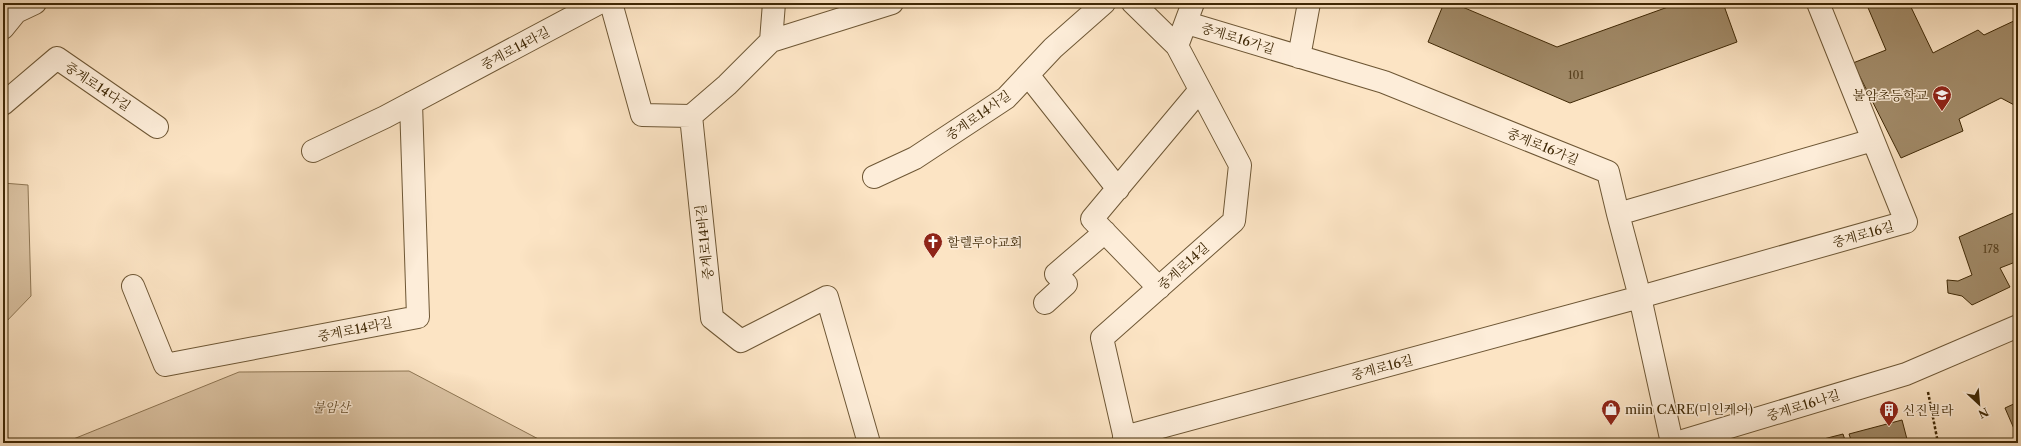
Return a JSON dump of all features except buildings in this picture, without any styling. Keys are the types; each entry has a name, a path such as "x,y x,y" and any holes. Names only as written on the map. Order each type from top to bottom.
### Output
{"street":[{"path":"3,28 16,12 35,3"},
{"name":"중계로14라길","path":"313,151 411,103 599,3"},
{"path":"611,3 642,115 691,116 727,85 771,41 892,3"},
{"path":"771,41 774,3"},
{"name":"중계로14사길","path":"874,177 915,158 1006,98 1053,48 1104,3"},
{"name":"중계로14길","path":"1125,440 1102,338 1234,221 1240,165 1178,46 1133,3"},
{"path":"1299,57 1309,3"},
{"name":"중계로16길","path":"1125,440 1906,222 1818,3"},
{"path":"1178,46 1190,13"},
{"name":"중계로16가길","path":"1190,13 1299,57 1384,82 1608,172 1618,214"},
{"name":"중계로14다길","path":"3,104 57,58 157,126"},
{"path":"1028,75 1118,189"},
{"path":"1159,288 1092,219 1200,90"},
{"name":"중계로14라길","path":"134,286 165,365 418,317 411,103"},
{"name":"중계로14바길","path":"691,116 712,318 741,340 827,297 870,443"},
{"path":"1672,443 1640,297 1618,214 1873,140"},
{"path":"1045,303 1066,284 1056,274 1105,232"},
{"name":"중계로16나길","path":"1676,443 1915,370 2018,326"}],"path":[{"path":"1915,370 1938,443"}],"green space":[{"path":"3,183 28,185 31,296 3,325"},
{"name":"불암산","path":"409,371 546,443 72,443 71,440 239,372"}],"place":[{"name":"불암초등학교","path":"1942,112"},
{"name":"할렐루야교회","path":"933,259"},
{"name":"miin CARE(미인케어)","path":"1611,426"},
{"name":"신진빌라","path":"1889,427"}]}
